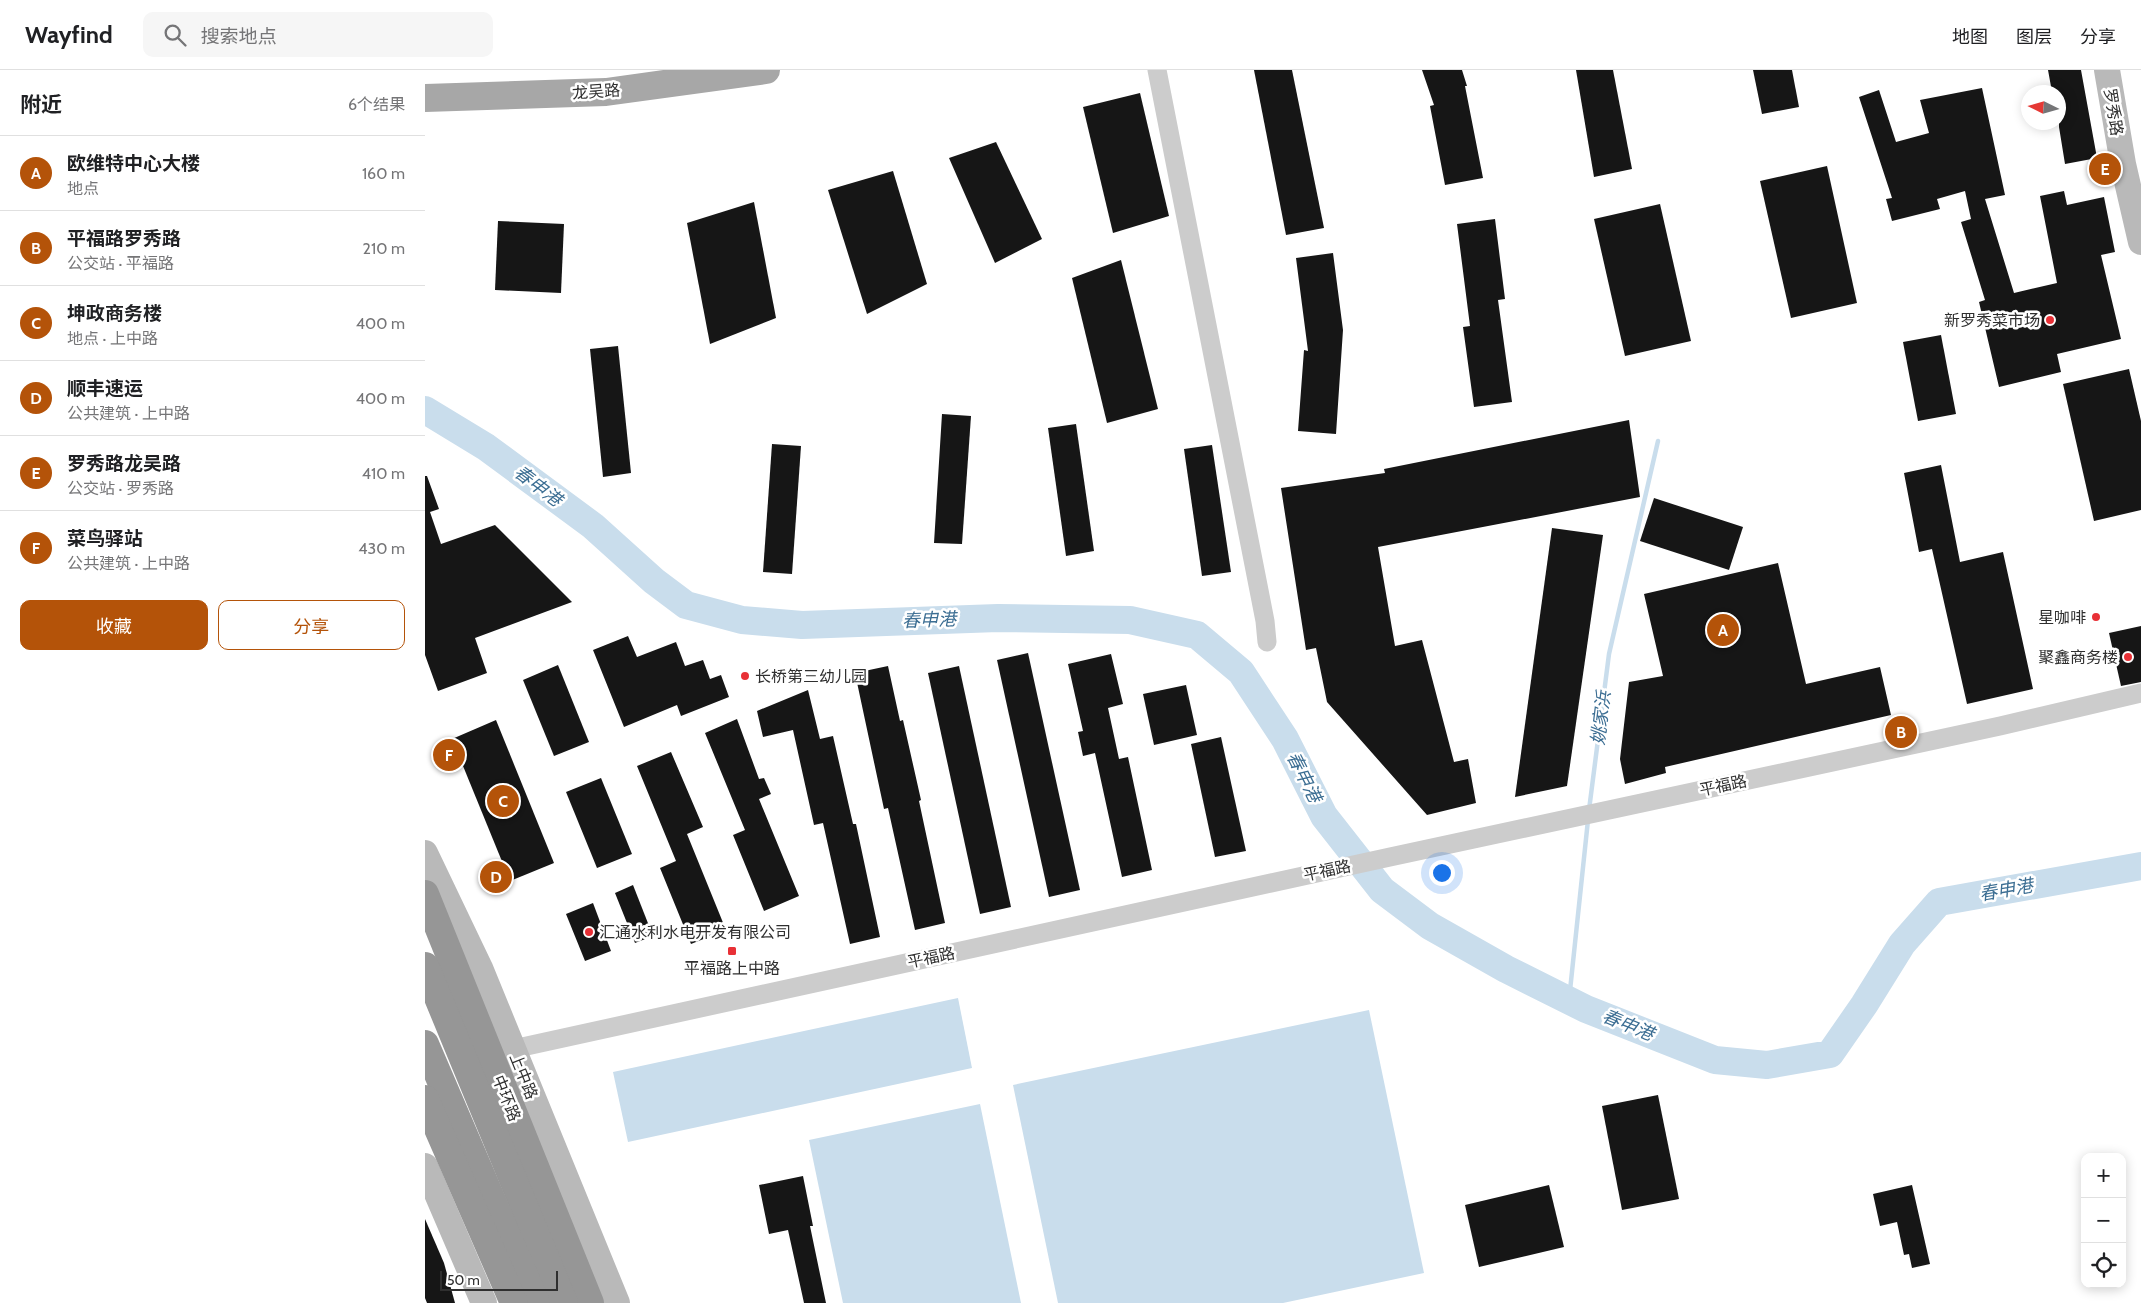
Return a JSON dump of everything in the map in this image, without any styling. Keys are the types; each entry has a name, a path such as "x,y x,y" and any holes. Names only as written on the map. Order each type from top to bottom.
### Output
{"highway":[{"name":"中环路","path":"425,894 591,1303"},
{"name":"中环路","path":"425,966 564,1303"},
{"path":"425,1044 536,1303"},
{"path":"425,1099 514,1303"}],"main road":[{"name":"龙吴路","path":"425,98 606,92 766,70"},
{"name":"罗秀路","path":"2107,70 2123,164 2141,242"},
{"name":"上中路","path":"425,853 480,968 617,1303"},
{"path":"425,1166 484,1303"}],"street":[{"path":"1157,70 1265,621 1267,642"},
{"name":"平福路","path":"513,1049 2141,694"}],"water":[{"path":"958,998 972,1068 628,1142 613,1072"},
{"path":"1369,1010 1424,1273 1283,1303 1058,1303 1013,1085"},
{"path":"980,1104 1021,1303 843,1303 809,1140"}],"building":[{"path":"1254,70 1292,70 1324,228 1286,235"},
{"path":"1422,70 1462,70 1467,86 1465,86 1483,178 1445,185 1430,106 1434,105"},
{"path":"1576,70 1613,70 1632,169 1594,177"},
{"path":"1753,70 1792,70 1799,107 1762,114"},
{"path":"2048,70 2081,70 2097,158 2065,164 2059,130 2066,130 2066,85 2051,85"},
{"path":"1982,88 2005,195 1985,199 2014,293 2057,283 2040,196 2064,191 2067,205 2104,197 2115,252 2101,255 2121,339 2057,354 2061,372 1999,387 1979,302 1985,300 1961,222 1971,219 1965,191 1937,199 1940,209 1892,221 1886,199 1892,198 1859,97 1879,90 1896,142 1929,133 1920,100"},
{"path":"1140,93 1169,216 1113,233 1083,107"},
{"path":"996,142 1042,239 995,263 949,158"},
{"path":"1827,166 1857,303 1791,318 1760,181"},
{"path":"893,171 927,284 867,314 828,190"},
{"path":"754,202 776,318 710,344 687,223"},
{"path":"1660,204 1691,341 1625,356 1594,219"},
{"path":"1495,219 1505,299 1498,300 1512,402 1474,407 1463,327 1470,326 1457,224"},
{"path":"498,221 564,224 561,293 495,290"},
{"path":"1333,253 1343,330 1336,434 1298,431 1304,350 1308,351 1296,258"},
{"path":"1121,260 1158,409 1107,423 1072,278"},
{"path":"1941,335 1956,414 1918,421 1903,342"},
{"path":"618,346 631,473 603,477 590,349"},
{"path":"2129,369 2141,421 2141,510 2094,521 2063,384"},
{"path":"942,414 971,416 962,544 934,543"},
{"path":"1629,420 1640,497 1378,547 1395,646 1422,640 1454,762 1468,759 1476,803 1427,815 1327,702 1316,648 1306,650 1281,488 1385,473 1384,469"},
{"path":"1076,424 1094,551 1066,556 1048,428"},
{"path":"772,444 801,446 792,574 763,572"},
{"path":"1212,445 1231,572 1202,576 1184,449"},
{"path":"1941,465 1960,562 2003,552 2033,689 1967,704 1932,549 1919,552 1904,473"},
{"path":"425,476 427,476 439,509 430,512 441,544 495,525 572,602 475,638 487,673 438,691 425,655"},
{"path":"1654,498 1743,527 1729,570 1640,541"},
{"path":"1552,528 1603,535 1567,786 1515,797"},
{"path":"1778,563 1806,684 1880,667 1891,715 1665,767 1666,773 1625,784 1620,759 1629,682 1663,676 1644,594"},
{"name":"聚鑫商务楼","path":"2141,626 2141,682 2121,686 2109,633"},
{"path":"628,636 637,657 676,642 685,666 703,660 710,679 721,675 729,697 681,716 677,705 624,727 593,650"},
{"path":"1028,653 1080,890 1049,897 997,660"},
{"path":"1111,654 1123,704 1108,708 1119,759 1128,757 1152,870 1122,877 1095,753 1083,756 1078,732 1083,731 1068,664"},
{"path":"558,665 589,742 554,756 523,680"},
{"path":"888,666 900,721 903,720 921,800 919,801 945,923 915,930 888,808 884,809 855,673"},
{"path":"959,666 1011,907 980,914 928,673"},
{"path":"1186,685 1197,735 1154,745 1143,694"},
{"path":"808,690 820,739 833,736 853,824 856,824 880,937 850,944 823,823 814,825 793,730 763,737 757,711"},
{"path":"737,719 759,779 764,778 771,794 759,799 799,896 764,911 733,835 745,830 705,733"},
{"path":"496,720 554,863 510,881 452,739"},
{"path":"1221,737 1246,851 1215,857 1191,744"},
{"path":"671,752 703,827 687,834 726,930 691,944 660,868 676,861 637,766"},
{"path":"601,778 632,854 597,868 566,792"},
{"path":"633,885 653,936 635,943 615,893"},
{"name":"汇通水利水电开发有限公司","path":"593,903 611,951 585,961 566,914"},
{"path":"1658,1095 1679,1199 1622,1210 1602,1106"},
{"path":"803,1176 813,1226 810,1226 826,1303 804,1303 788,1230 769,1234 759,1185"},
{"path":"1549,1185 1564,1247 1479,1267 1465,1205"},
{"path":"1912,1185 1930,1264 1912,1268 1909,1254 1904,1255 1897,1222 1880,1226 1873,1194"},
{"path":"425,1219 444,1263 455,1303 427,1303 425,1298"}],"waterway":[{"name":"春申港","path":"425,410 486,447 593,526 654,581 686,605 742,620 802,625 998,618 1130,620 1197,635 1241,672 1285,739 1324,816 1382,890 1430,926 1506,969 1586,1009 1715,1060 1767,1065 1830,1054 1864,1005 1902,944 1939,902 2141,866"},
{"name":"姚家浜","path":"1589,810 1609,654 1658,441"},
{"name":"姚家浜","path":"1569,1000 1588,820"}],"place":[{"name":"罗秀路龙吴路","path":"2105,169"},
{"name":"新罗秀菜市场","path":"2050,320"},
{"name":"星咖啡","path":"2096,617"},
{"name":"欧维特中心大楼","path":"1723,630"},
{"name":"聚鑫商务楼","path":"2128,657"},
{"name":"长桥第三幼儿园","path":"745,676"},
{"name":"平福路罗秀路","path":"1901,732"},
{"name":"菜鸟驿站","path":"449,755"},
{"name":"坤政商务楼","path":"503,801"},
{"name":"顺丰速运","path":"496,877"},
{"name":"汇通水利水电开发有限公司","path":"589,932"},
{"name":"平福路上中路","path":"732,951"}]}
